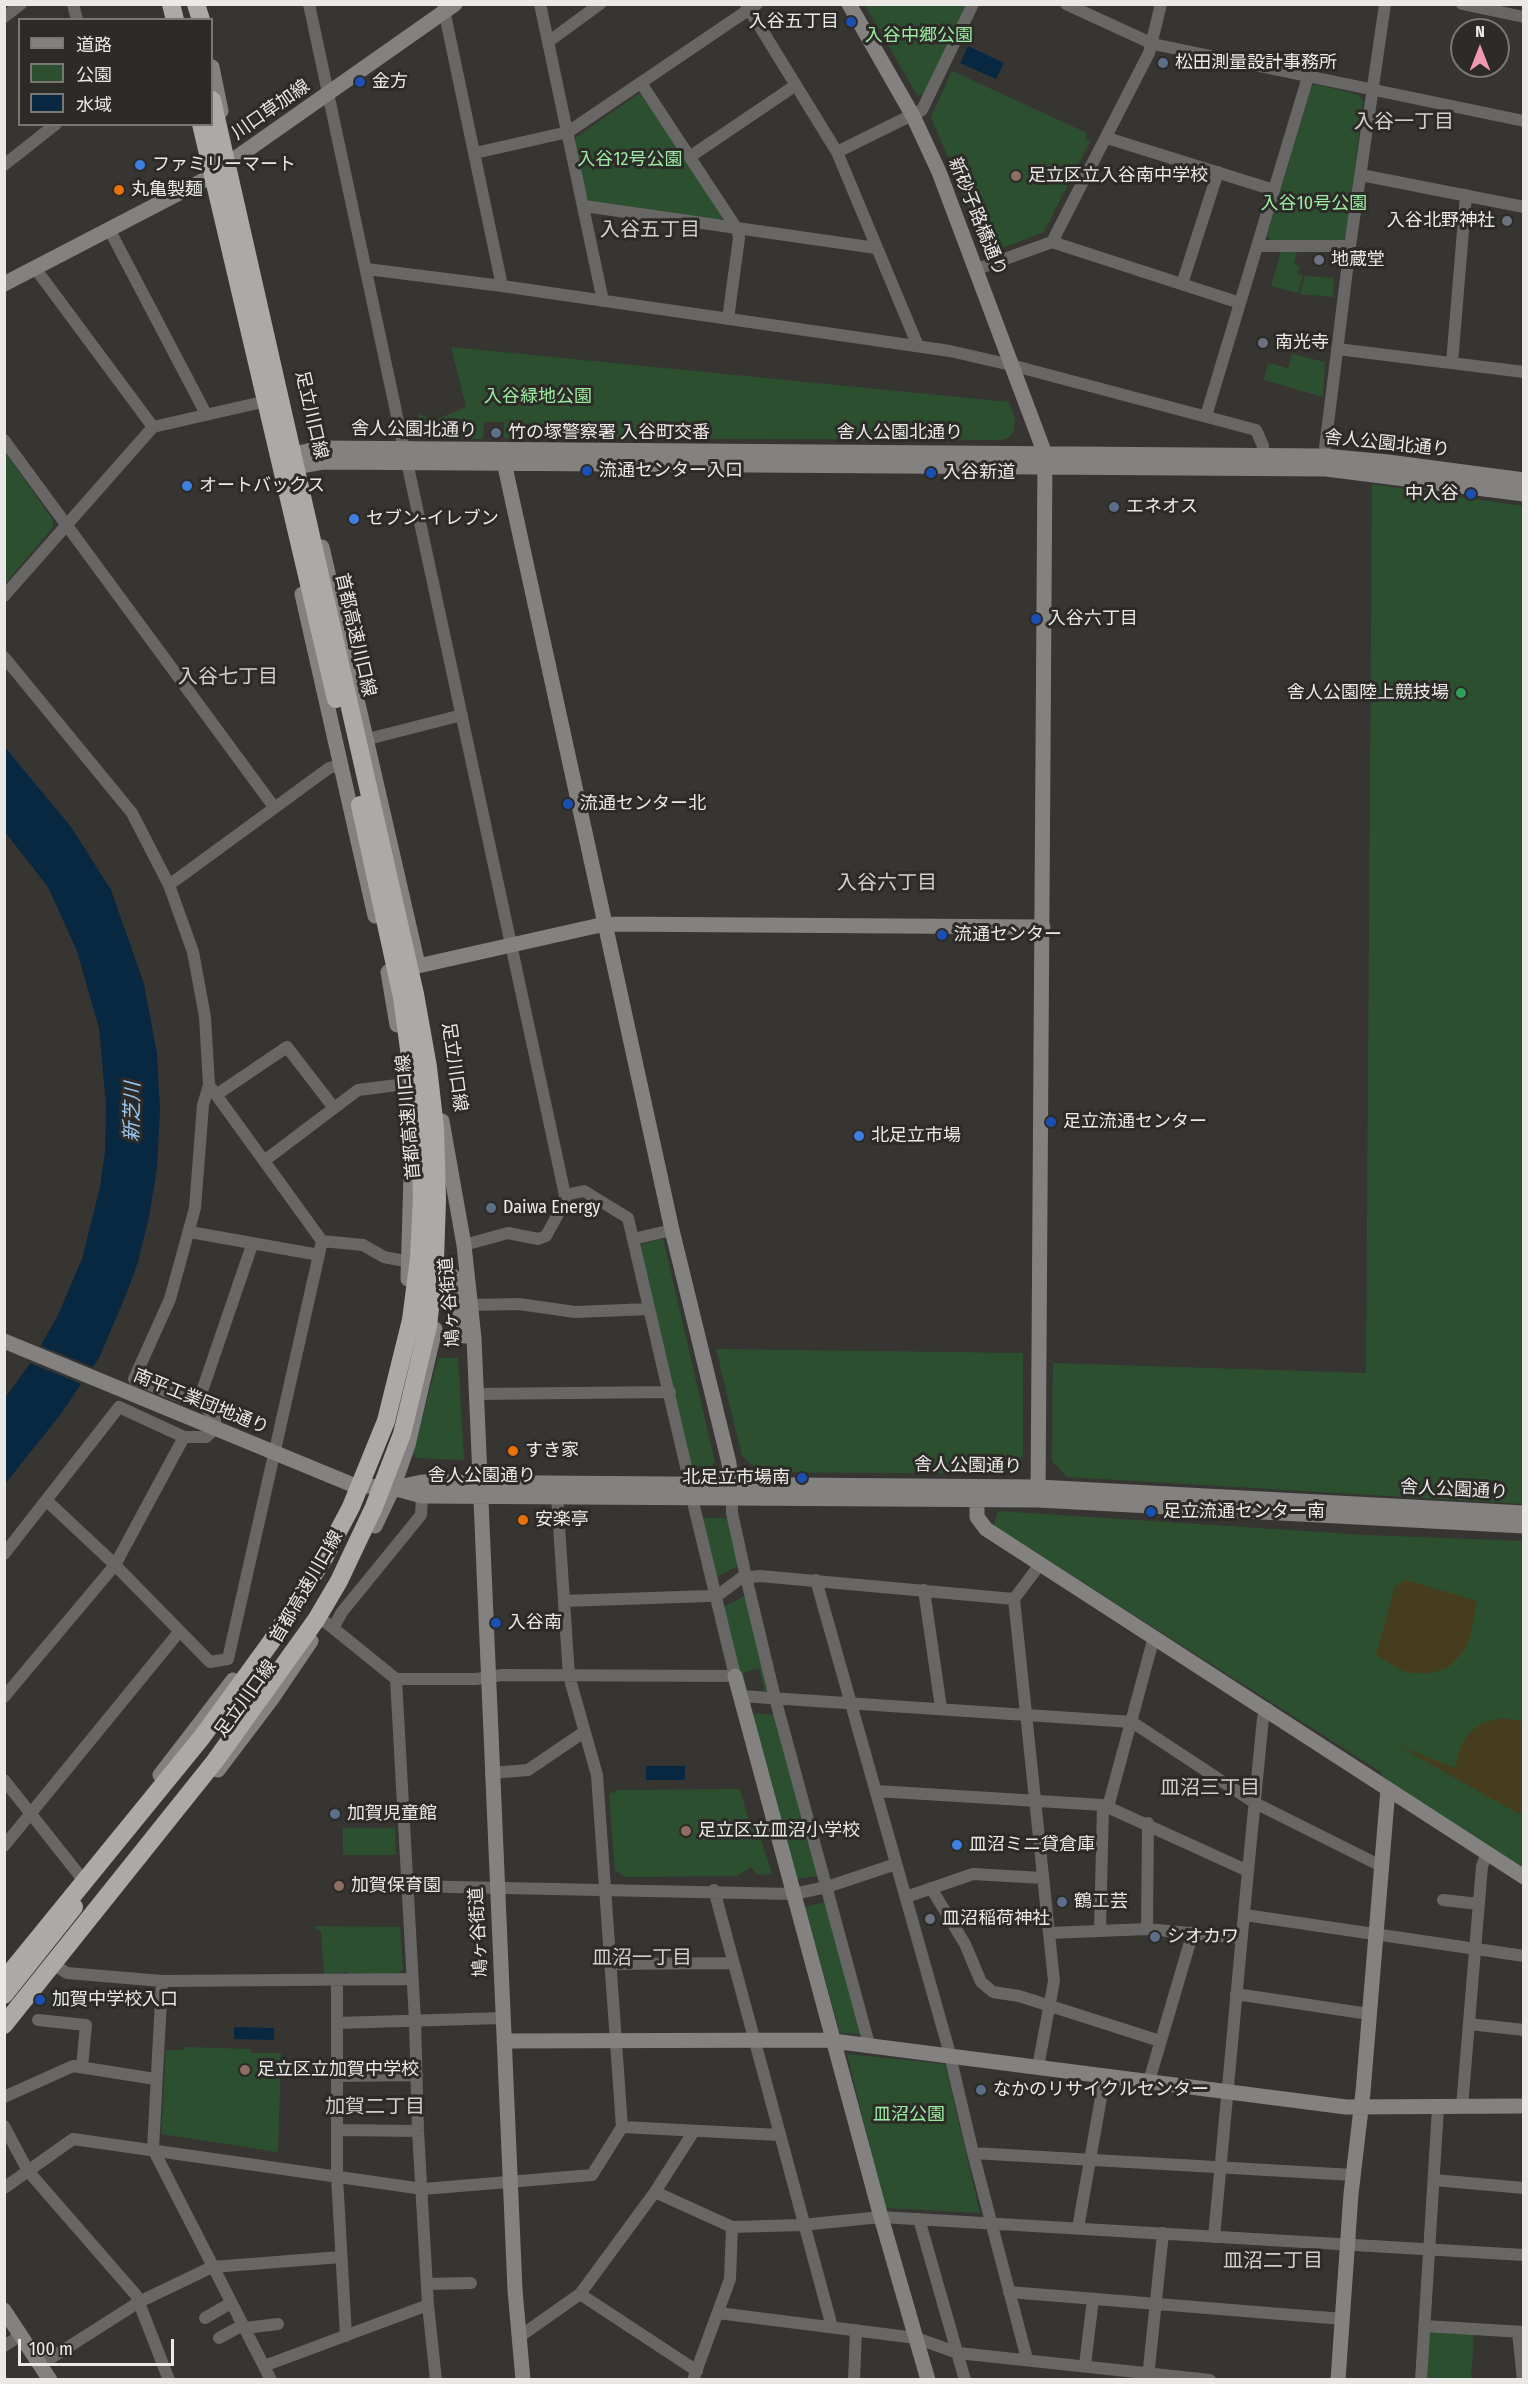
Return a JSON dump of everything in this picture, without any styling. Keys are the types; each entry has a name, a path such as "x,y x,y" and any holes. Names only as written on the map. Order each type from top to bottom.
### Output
{"highway":[{"path":"168,4 174,18"},
{"name":"首都高速川口線","path":"4,2025 215,1761 305,1636 339,1581 388,1475 402,1434 428,1326 435,1261 437,1199 435,1128 428,1067 415,994 213,104"},
{"name":"首都高速川口線","path":"4,1980 202,1737 282,1626 324,1558 355,1498 386,1421 399,1376 411,1320 419,1258 422,1197 420,1131 402,997 356,787 201,126"},
{"path":"4,2012 90,1898 152,1785"},
{"path":"4,1995 90,1898 185,1811"}],"street":[{"path":"4,17 21,4"},
{"path":"309,4 565,1195 564,1203 546,1236 538,1239 508,1233 464,1245"},
{"path":"540,4 603,301"},
{"path":"548,42 600,4"},
{"name":"新砂子路橋通り","path":"849,4 913,116 977,269 1045,460"},
{"path":"837,152 922,111 973,4"},
{"path":"1066,4 1153,44 1524,121"},
{"path":"1052,242 1153,44 1161,4"},
{"path":"1324,456 1350,246 1385,4"},
{"path":"1462,4 1524,17"},
{"path":"475,153 568,132 751,6 837,152 918,346"},
{"path":"447,7 502,286"},
{"name":"川口草加線","path":"7,277 35,268 206,179 447,7"},
{"name":"足立川口線","path":"4,2036 185,1811 329,1625 393,1488 423,1389 436,1324 442,1268 442,1121 418,966 368,739 231,160 213,73"},
{"path":"1206,416 1308,77"},
{"path":"641,83 737,229 739,238 728,319"},
{"path":"691,156 796,85"},
{"path":"4,165 53,126"},
{"name":"足立川口線","path":"4,1970 250,1658 312,1565 353,1485 371,1443 391,1376 403,1322 410,1262 412,1142 388,973 193,126"},
{"path":"1107,138 1274,190"},
{"path":"1182,284 1218,172"},
{"path":"1361,175 1524,207"},
{"path":"1452,363 1466,195"},
{"path":"584,206 876,248"},
{"path":"109,229 206,414"},
{"path":"977,269 1052,242 1240,303"},
{"path":"1257,246 1350,246"},
{"path":"35,268 153,427"},
{"path":"367,269 502,286 918,346 1011,365 1256,430 1263,446 1263,455"},
{"path":"1337,349 1524,372"},
{"path":"4,596 153,427 258,403"},
{"path":"4,440 274,807"},
{"name":"舎人公園北通り","path":"1045,460 1263,455 1324,456 1524,480"},
{"name":"舎人公園北通り","path":"273,465 287,470 302,458 323,462 406,456 1045,460 1326,469 1524,494"},
{"path":"502,456 672,1230 732,1491 732,1513 746,1577 775,1698 869,2044"},
{"path":"1038,1493 1045,460"},
{"path":"4,657 132,813 169,885 182,918 200,984 213,1090 322,1241 228,1659 210,1662 115,1565 47,1501"},
{"path":"368,739 462,715"},
{"path":"169,885 328,768 341,765"},
{"path":"388,973 605,924 1043,927"},
{"path":"4,1554 119,1407 184,1437 206,1437 215,1429 215,1419 205,1406 134,1379 170,1299 190,1232 200,1163 202,1105 213,1090 287,1047 334,1108"},
{"path":"264,1161 358,1090 405,1084"},
{"name":"鳩ヶ谷街道","path":"442,1121 464,1245 477,1394 479,1489 502,2018 523,2379"},
{"path":"565,1195 584,1191 628,1218 740,1696 881,2217 928,2379"},
{"path":"633,1239 672,1230"},
{"path":"190,1232 252,1245 319,1255"},
{"path":"322,1241 363,1245 384,1257 410,1262"},
{"path":"198,1404 252,1245"},
{"name":"鳩ヶ谷街道","path":"410,1262 442,1268 451,1273 458,1285 479,1489"},
{"path":"471,1305 519,1304 575,1312 649,1309"},
{"name":"南平工業団地通り","path":"9,1342 353,1485 393,1488"},
{"path":"477,1394 670,1392"},
{"path":"4,1697 115,1565 184,1437"},
{"name":"舎人公園通り","path":"393,1488 422,1482 557,1496 691,1491"},
{"name":"舎人公園通り","path":"393,1488 422,1496 479,1489 1038,1493 1524,1513"},
{"name":"舎人公園通り","path":"732,1491 977,1500 1038,1493 1524,1526"},
{"path":"422,1496 421,1515 329,1625 396,1679 502,1676 735,1676"},
{"path":"4,2188 73,2139 423,2189 592,2175 622,2127 597,1775 569,1676 557,1496"},
{"path":"977,1500 980,1524 1524,1877"},
{"path":"1038,2067 1054,1981 1014,1599 1041,1563"},
{"path":"564,1601 715,1595 746,1577 760,1576 1014,1599"},
{"path":"816,1580 949,2055 972,2153 1027,2359"},
{"path":"924,1590 941,1708"},
{"path":"4,1846 179,1632"},
{"path":"1100,1930 1105,1806 1132,1722 1154,1636"},
{"path":"396,1679 415,2021 418,2131 428,2305 436,2379"},
{"path":"740,1696 1132,1722 1255,1803 1381,1866"},
{"path":"1214,2237 1263,1718 1268,1709"},
{"path":"491,1773 528,1770 585,1732"},
{"path":"4,1780 80,1876"},
{"path":"1338,2379 1350,2246 1353,2175 1362,2107 1388,1789"},
{"path":"876,1791 1105,1806 1248,1871"},
{"path":"1147,1929 1148,1824"},
{"path":"1462,2107 1482,1866 1487,1853"},
{"path":"407,1886 793,1893 827,1887 896,1864"},
{"path":"906,1897 973,1874 1042,1878"},
{"path":"931,1888 965,1944 981,1982 993,1992 1049,2005 1160,2041"},
{"path":"714,1890 802,2224 832,2327"},
{"path":"1443,1900 1479,1904"},
{"path":"1245,1915 1524,1956"},
{"path":"1049,1934 1147,1929 1242,1938"},
{"path":"1149,2081 1193,1932"},
{"path":"610,1964 732,1963"},
{"path":"59,1968 67,1973 162,1982 412,1979"},
{"path":"337,1981 335,2076 337,2177 346,2336"},
{"path":"162,1982 155,2079 153,2150 271,2379"},
{"path":"1236,1994 1369,2014"},
{"path":"337,2023 502,2018"},
{"path":"39,2020 86,2025 82,2067"},
{"path":"1469,2024 1524,2030"},
{"path":"504,2040 833,2041 1362,2107 1524,2106"},
{"path":"4,2097 74,2066 155,2079"},
{"path":"335,2076 417,2075"},
{"path":"1078,2228 1105,2075"},
{"path":"1420,2379 1438,2108"},
{"path":"4,2126 28,2171 139,2301 169,2379"},
{"path":"622,2127 779,2135"},
{"path":"337,2130 418,2131"},
{"path":"519,2337 580,2294 655,2192 694,2131"},
{"path":"972,2153 1353,2175"},
{"path":"1434,2180 1524,2188"},
{"path":"655,2192 732,2227 881,2217 1524,2256"},
{"path":"919,2219 965,2379"},
{"path":"580,2294 695,2375 730,2279 732,2227"},
{"path":"1149,2376 1163,2233"},
{"path":"40,2365 139,2301 212,2267 341,2257"},
{"path":"427,2284 471,2283"},
{"path":"1009,2292 1343,2319"},
{"path":"1085,2366 1093,2299"},
{"path":"205,2318 231,2303"},
{"path":"264,2366 428,2305"},
{"path":"4,2310 50,2379"},
{"path":"718,2313 916,2338 958,2353 1027,2359 1149,2376 1210,2379"},
{"path":"219,2338 244,2327 278,2324"},
{"path":"1424,2326 1521,2332 1523,2379"},
{"path":"854,2379 856,2330"},
{"path":"4,2346 21,2335"}],"green space":[{"name":"入谷中郷公園","path":"865,5 967,5 926,95 917,95"},
{"path":"952,71 1087,133 1085,139 1090,141 1044,232 992,252 987,250 931,117"},
{"name":"入谷10号公園","path":"1315,84 1359,95 1363,102 1346,236 1341,242 1272,242 1267,236 1311,88"},
{"name":"入谷12号公園","path":"638,94 645,96 725,213 719,221 591,203 587,197 574,139"},
{"path":"1281,252 1297,252 1294,264 1300,266 1298,274 1303,276 1298,293 1271,286"},
{"path":"1305,276 1334,278 1333,297 1300,294"},
{"name":"入谷緑地公園","path":"451,347 1009,402 1015,419 1014,430 1009,437 1002,440 504,438 504,422 484,422 483,439 423,438 418,414 435,420 466,407"},
{"path":"1292,354 1325,362 1323,397 1264,380 1268,363 1288,368"},
{"path":"5,452 53,520 53,527 5,584"},
{"path":"1372,484 1523,506 1523,1504 1067,1477 1052,1461 1053,1363 1366,1373"},
{"path":"663,1239 715,1462 711,1466 691,1466 640,1248 642,1244"},
{"path":"716,1349 1023,1353 1023,1456 1004,1474 760,1472 742,1456"},
{"path":"438,1358 458,1358 464,1460 416,1458 413,1454"},
{"path":"998,1511 1365,1535 1523,1541 1523,1869 1382,1776 1381,1772 994,1526"},
{"path":"703,1518 728,1518 739,1565 716,1577"},
{"path":"746,1595 769,1690 765,1692 759,1668 743,1673 747,1691 744,1691 724,1607"},
{"path":"750,1713 775,1715 818,1876 795,1879"},
{"path":"740,1789 750,1825 756,1824 772,1874 758,1875 751,1867 737,1876 625,1877 615,1870 609,1794 618,1790"},
{"path":"343,1828 395,1828 396,1855 343,1855"},
{"path":"826,1902 862,2034 840,2033 805,1907"},
{"path":"312,1926 400,1927 403,1969 398,1973 324,1974 321,1932"},
{"path":"184,2047 250,2049 251,2053 281,2053 278,2152 161,2134 166,2050 183,2050"},
{"name":"皿沼公園","path":"847,2054 945,2064 980,2213 885,2208"},
{"path":"1431,2332 1474,2334 1471,2379 1424,2380 1427,2336"}],"sand":[{"path":"1406,1580 1477,1601 1470,1638 1464,1651 1450,1666 1432,1673 1412,1673 1403,1671 1376,1655 1395,1586"},
{"path":"1500,1718 1523,1721 1523,1812 1519,1814 1396,1745 1455,1768 1460,1748 1469,1733 1483,1723"}],"water":[{"path":"968,46 1004,63 996,79 960,63"},
{"name":"新芝川","path":"4,746 71,827 111,890 144,984 157,1054 160,1111 157,1168 149,1217 138,1262 125,1297 99,1358 60,1415 5,1484 5,1398 31,1362 57,1317 82,1259 100,1187 105,1151 106,1104 99,1028 77,951 48,887 5,832"},
{"path":"646,1766 685,1766 685,1780 646,1780"},
{"path":"234,2027 274,2028 274,2040 234,2039"}],"pier":[{"path":"37,1344 95,1368 84,1385 27,1362"}],"place":[{"name":"入谷五丁目","path":"851,22"},
{"name":"松田測量設計事務所","path":"1163,63"},
{"name":"金方","path":"360,82"},
{"name":"ファミリーマート","path":"140,165"},
{"name":"足立区立入谷南中学校","path":"1016,176"},
{"name":"丸亀製麺","path":"119,190"},
{"name":"入谷北野神社","path":"1507,221"},
{"name":"地蔵堂","path":"1319,260"},
{"name":"南光寺","path":"1263,343"},
{"name":"竹の塚警察署 入谷町交番","path":"496,433"},
{"name":"流通センター入口","path":"587,471"},
{"name":"入谷新道","path":"931,473"},
{"name":"オートバックス","path":"187,486"},
{"name":"中入谷","path":"1471,494"},
{"name":"エネオス","path":"1114,507"},
{"name":"セブン-イレブン","path":"354,519"},
{"name":"入谷六丁目","path":"1036,619"},
{"name":"舎人公園陸上競技場","path":"1461,693"},
{"name":"流通センター北","path":"568,804"},
{"name":"流通センター","path":"942,935"},
{"name":"足立流通センター","path":"1051,1122"},
{"name":"北足立市場","path":"859,1136"},
{"name":"Daiwa Energy","path":"491,1208"},
{"name":"すき家","path":"513,1451"},
{"name":"北足立市場南","path":"802,1478"},
{"name":"足立流通センター南","path":"1151,1512"},
{"name":"安楽亭","path":"523,1520"},
{"name":"入谷南","path":"496,1623"},
{"name":"加賀児童館","path":"335,1814"},
{"name":"足立区立皿沼小学校","path":"686,1831"},
{"name":"皿沼ミニ貸倉庫","path":"957,1845"},
{"name":"加賀保育園","path":"339,1886"},
{"name":"鶴工芸","path":"1062,1902"},
{"name":"皿沼稲荷神社","path":"930,1919"},
{"name":"シオカワ","path":"1155,1937"},
{"name":"加賀中学校入口","path":"40,2000"},
{"name":"足立区立加賀中学校","path":"245,2070"},
{"name":"なかのリサイクルセンター","path":"981,2090"}],"district":[{"name":"入谷一丁目","path":"1404,122"},
{"name":"入谷五丁目","path":"650,230"},
{"name":"入谷七丁目","path":"228,677"},
{"name":"入谷六丁目","path":"887,883"},
{"name":"皿沼三丁目","path":"1210,1788"},
{"name":"皿沼一丁目","path":"642,1958"},
{"name":"加賀二丁目","path":"375,2107"},
{"name":"皿沼二丁目","path":"1273,2261"}]}
